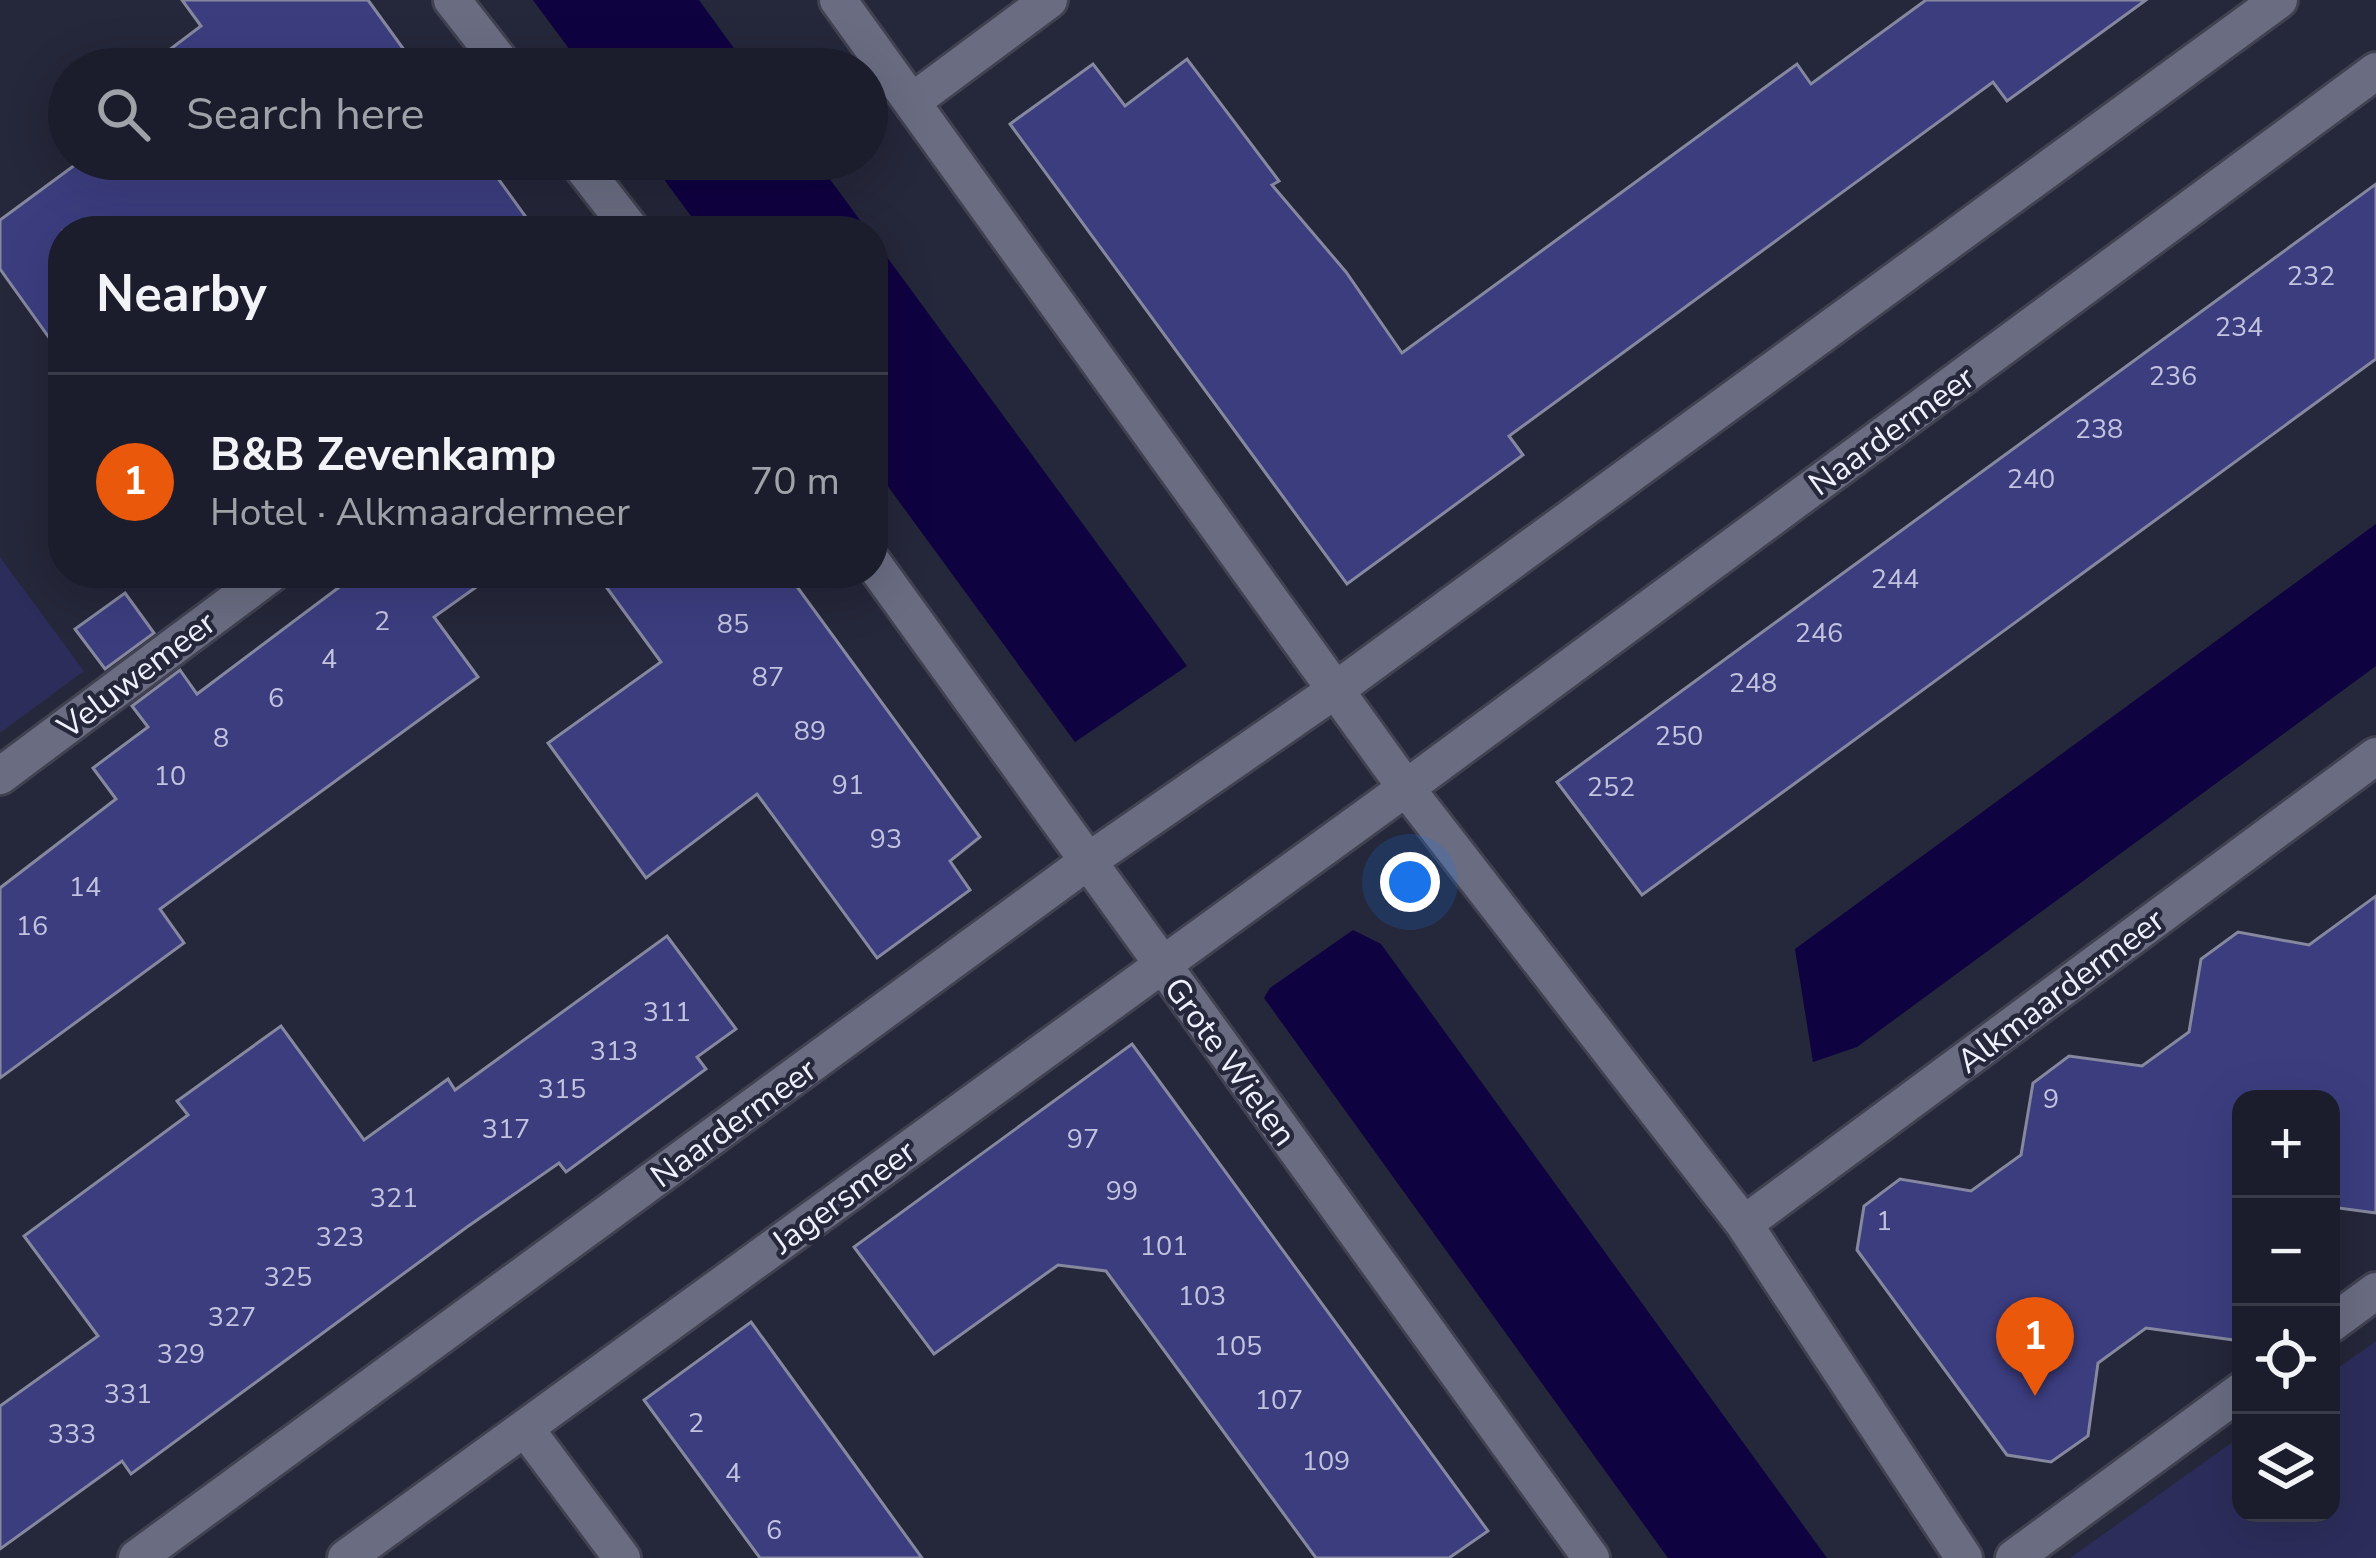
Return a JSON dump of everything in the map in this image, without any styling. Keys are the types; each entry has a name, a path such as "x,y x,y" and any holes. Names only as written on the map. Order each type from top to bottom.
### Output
{"street":[{"path":"452,0 490,48"},
{"path":"838,0 874,48"},
{"path":"913,101 1049,0"},
{"name":"Naardermeer","path":"137,1558 2278,0"},
{"path":"888,67 1334,691 1744,1224 1964,1558"},
{"name":"Naardermeer","path":"1162,964 2376,70"},
{"path":"592,180 620,216"},
{"name":"Grote Wielen","path":"888,584 1591,1558"},
{"name":"Veluwemeer","path":"0,776 252,588"},
{"name":"Alkmaardermeer","path":"1744,1224 2376,756"},
{"name":"Jagersmeer","path":"346,1558 1162,964"},
{"path":"2340,1317 2376,1291"},
{"path":"2014,1558 2232,1398"},
{"path":"525,1428 622,1558"}],"shaded area":[{"path":"533,0 699,0 734,48 568,48"},
{"path":"664,180 830,180 857,216 691,216"},
{"path":"888,258 1187,666 1075,742 888,486"},
{"path":"2376,524 2376,666 1857,1047 1813,1062 1795,949"},
{"path":"0,557 84,671 0,733"},
{"path":"1353,930 1381,944 1827,1558 1668,1558 1264,998 1270,988"},
{"path":"2376,1341 2376,1558 2070,1558 2232,1442 2232,1522 2340,1522 2340,1367"}],"building":[{"path":"182,0 368,0 403,48 172,48 201,26"},
{"path":"1926,0 2146,0 2007,101 1993,82 1509,436 1523,455 1347,584 1010,124 1093,64 1125,106 1187,59 1279,181 1272,185 1346,272 1402,353 1797,64 1811,84"},
{"path":"54,180 499,180 525,216 48,216 48,336 0,269 0,220"},
{"path":"2376,184 2376,359 1642,895 1557,782"},
{"path":"338,588 475,588 434,617 478,677 160,909 184,943 0,1078 0,888 116,799 93,768 148,727 132,706 180,670 197,694"},
{"path":"607,588 798,588 980,837 950,861 970,890 877,958 757,794 646,878 548,743 661,662"},
{"path":"125,593 154,633 105,669 75,629"},
{"path":"2376,896 2376,1213 2340,1208 2340,1090 2232,1090 2232,1340 2146,1328 2098,1363 2088,1436 2051,1462 2007,1455 1857,1250 1864,1206 1900,1179 1971,1191 2021,1155 2033,1083 2069,1056 2142,1066 2189,1032 2201,959 2238,932 2309,945"},
{"path":"667,936 736,1029 697,1057 706,1069 566,1172 559,1163 467,1227 131,1474 122,1461 0,1549 0,1406 98,1336 24,1236 188,1115 177,1101 281,1026 364,1140 448,1079 455,1090"},
{"path":"1132,1044 1488,1531 1449,1558 1316,1558 1106,1271 1058,1265 934,1354 854,1247"},
{"path":"751,1322 922,1558 760,1558 644,1400"}],"place":[{"name":"B&B Zevenkamp","path":"2035,1396"}]}
